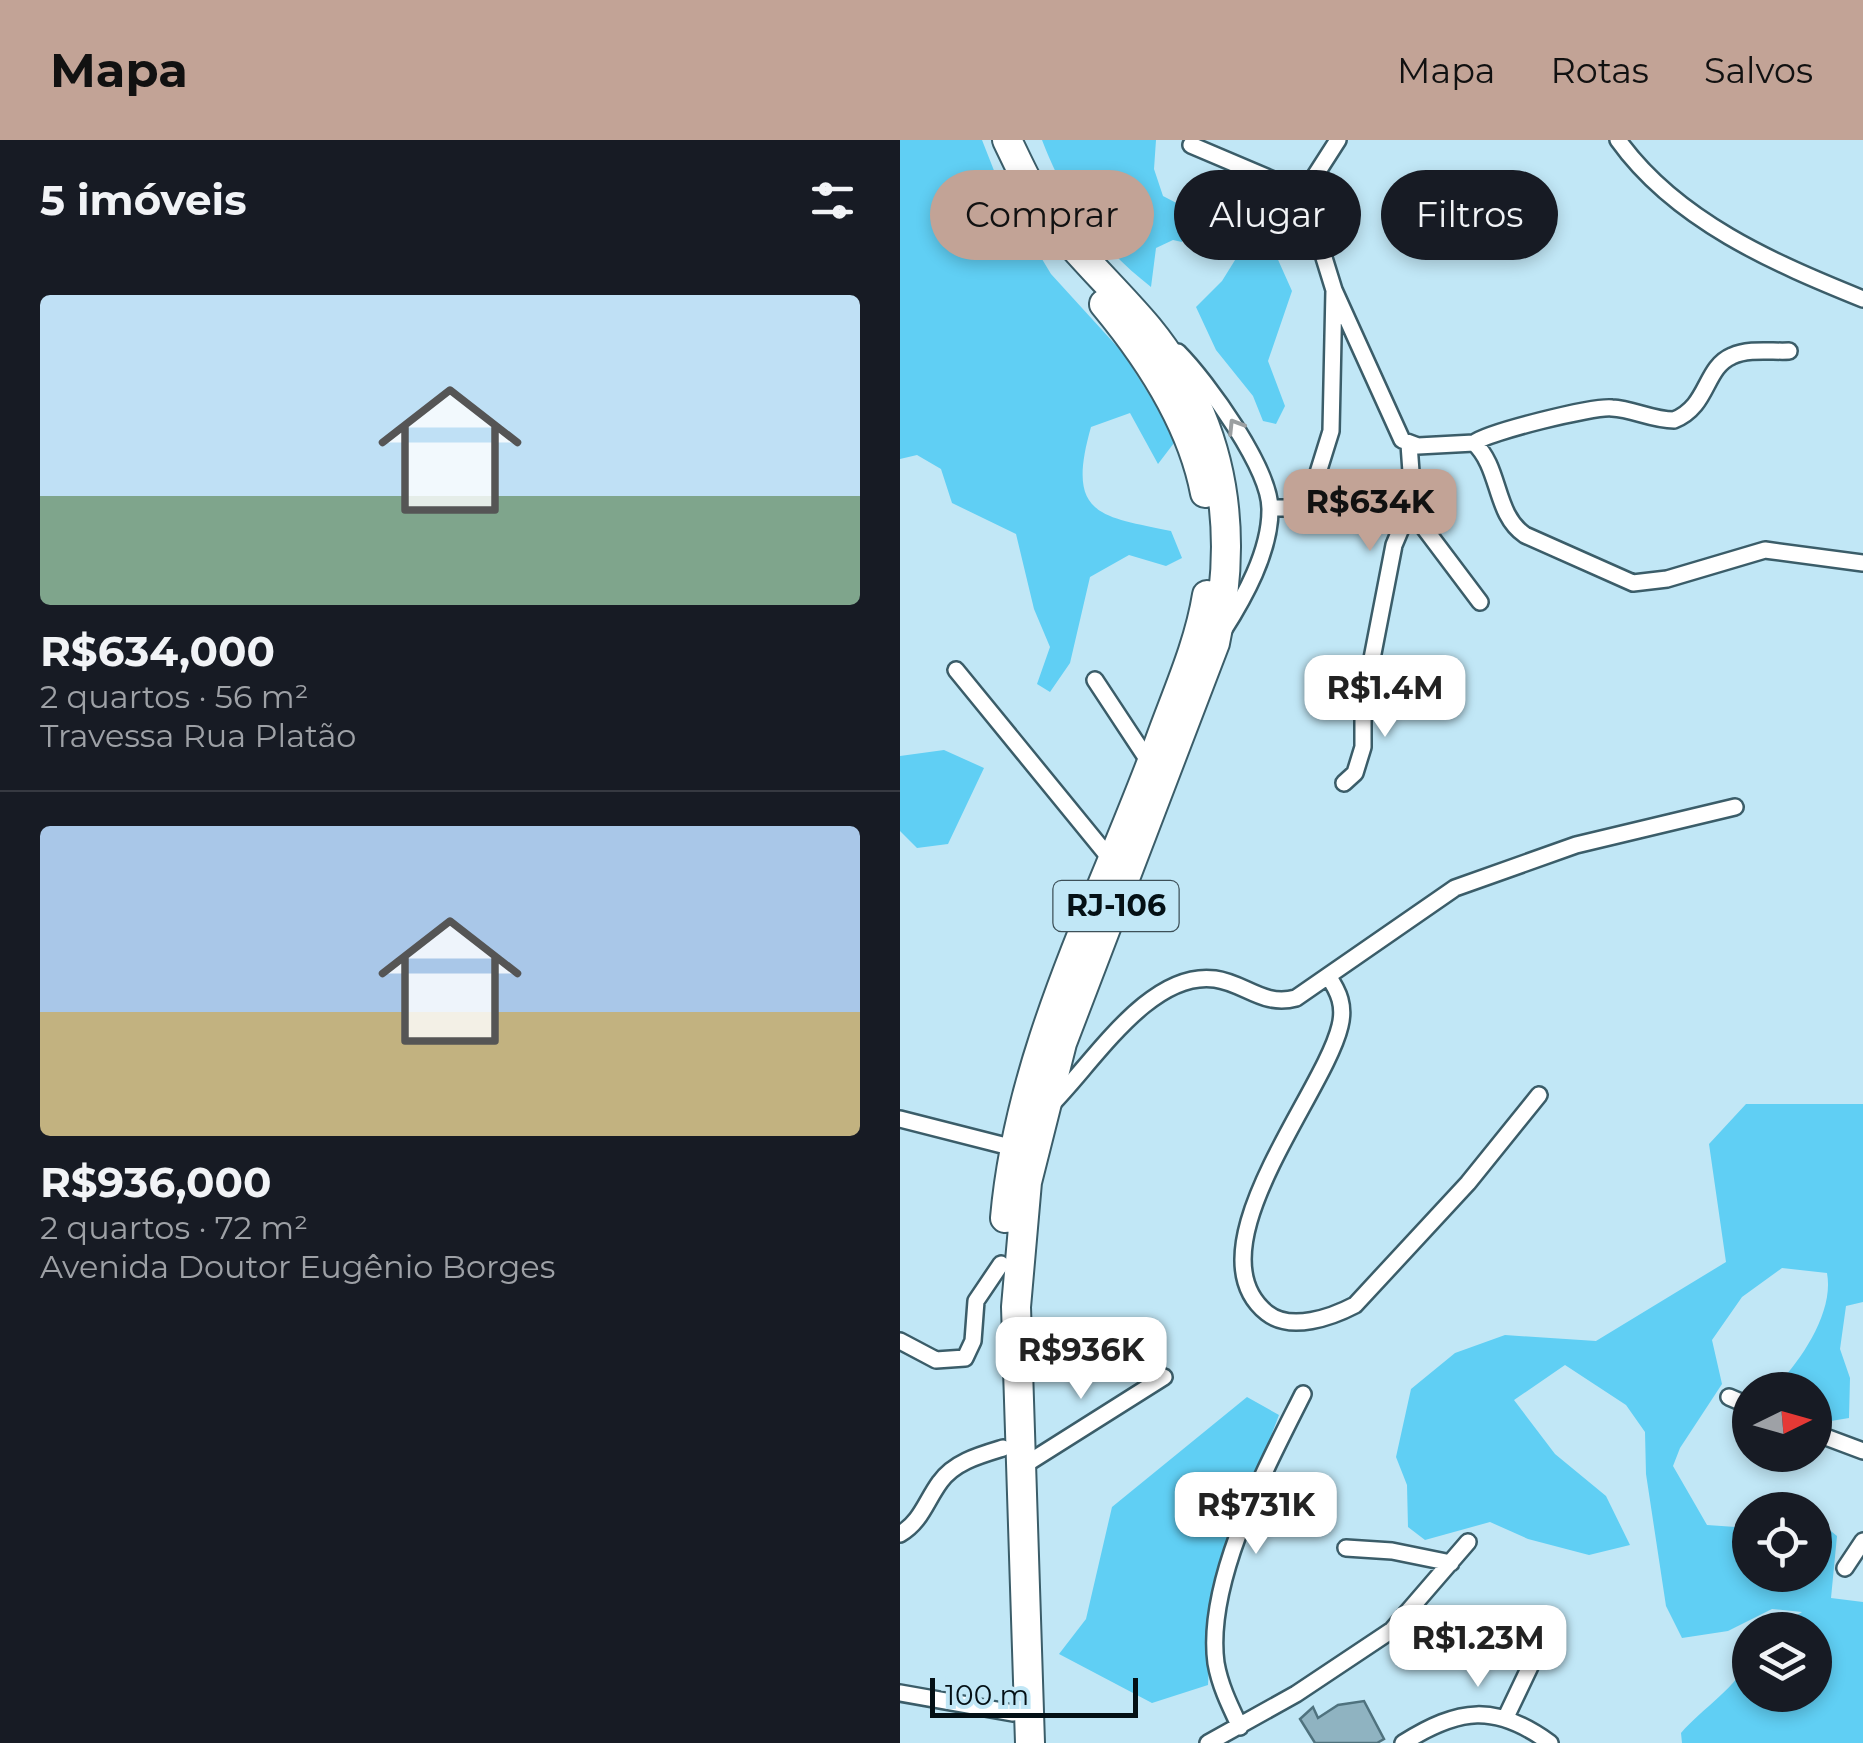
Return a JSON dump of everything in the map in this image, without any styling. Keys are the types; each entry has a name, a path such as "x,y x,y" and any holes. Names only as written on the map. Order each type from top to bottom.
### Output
{"highway":[{"name":"RJ-106","path":"988,140 1022,204 1150,365 1190,441 1204,487 1210,527 1204,610 1151,765 1048,1021 1020,1109 1014,1148 1001,1264 1030,1743"},
{"name":"RJ-106","path":"1007,140 1051,219 1152,332 1210,437 1228,524 1227,568 1215,643 1176,755 1090,968 1042,1114 1027,1182 1016,1307 1013,1743"}],"street":[{"path":"1319,170 1338,140"},
{"path":"1618,140 1645,174 1733,239 1863,299"},
{"path":"1191,146 1249,170"},
{"path":"1325,260 1393,428 1408,444 1410,509 1394,544 1369,670 1362,747 1355,773 1344,783"},
{"path":"1271,508 1290,508 1304,501 1320,474 1331,431 1334,290"},
{"path":"1152,332 1180,354 1214,392 1244,441 1271,508 1249,586 1215,643"},
{"path":"1408,444 1474,443 1491,431 1559,420 1598,407 1674,420 1700,403 1720,364 1732,356 1789,351"},
{"path":"1474,443 1490,463 1513,527 1625,581 1667,579 1764,550 1784,549 1863,564"},
{"path":"1410,509 1480,602"},
{"path":"956,670 1112,861"},
{"path":"1094,680 1151,765"},
{"path":"1042,1114 1086,1072 1138,1005 1170,986 1219,979 1281,1002 1296,998 1455,888 1576,845 1734,807"},
{"path":"1328,976 1341,997 1340,1028 1289,1125 1246,1235 1244,1278 1255,1302 1272,1318 1300,1322 1332,1317 1355,1306 1468,1182 1539,1095"},
{"path":"900,1119 1014,1148"},
{"path":"900,1341 936,1360 965,1358 973,1340 976,1301 1001,1264"},
{"path":"900,1534 918,1518 941,1480 956,1466 1013,1457 1164,1377"},
{"path":"1240,1728 1222,1690 1216,1662 1222,1603 1250,1503 1303,1394"},
{"path":"1728,1397 1732,1399"},
{"path":"1832,1440 1863,1452"},
{"path":"1845,1568 1863,1541"},
{"path":"1208,1743 1240,1728 1392,1630 1468,1542"},
{"path":"1346,1548 1392,1551 1451,1564"},
{"path":"1506,1717 1546,1632"},
{"path":"900,1693 1013,1713"},
{"path":"1403,1743 1476,1712 1506,1717 1550,1743"}],"shaded area":[{"path":"900,140 982,140 994,170 930,170 930,260 1043,260 1123,353 1177,439 1158,464 1130,413 1091,427 1084,456 1086,495 1107,515 1171,531 1182,558 1166,566 1129,555 1090,577 1070,663 1050,692 1037,684 1050,647 1034,609 1016,534 952,503 941,469 917,455 900,459"},
{"path":"1042,140 1156,140 1154,169 1163,196 1174,202 1174,240 1156,248 1151,287 1121,260 1154,260 1154,170 1055,170"},
{"path":"1235,260 1278,260 1292,291 1268,361 1285,406 1276,424 1263,421 1253,396 1216,350 1196,307 1222,281"},
{"path":"944,750 984,768 948,844 917,848 900,831 900,756"},
{"path":"1746,1104 1863,1104 1863,1302 1846,1306 1840,1349 1850,1378 1849,1418 1832,1421 1832,1372 1788,1372 1821,1317 1827,1273 1782,1268 1742,1297 1712,1340 1722,1384 1680,1448 1673,1466 1707,1525 1732,1527 1732,1592 1832,1592 1831,1598 1863,1602 1863,1743 1682,1743 1681,1733 1732,1683 1732,1712 1832,1712 1832,1612 1732,1612 1732,1629 1682,1638 1666,1606 1646,1474 1645,1432 1626,1405 1565,1365 1514,1400 1555,1454 1606,1496 1630,1545 1589,1555 1528,1539 1490,1522 1425,1540 1408,1527 1407,1485 1396,1457 1411,1389 1455,1353 1505,1335 1596,1341 1726,1262 1709,1144"},
{"path":"1247,1397 1279,1415 1213,1587 1208,1685 1152,1703 1059,1654 1086,1619 1112,1507"},
{"path":"1832,1532 1837,1536 1832,1588"}],"building":[{"path":"1364,1701 1384,1739 1377,1743 1315,1743 1300,1719 1313,1707 1318,1718 1338,1705"}]}
